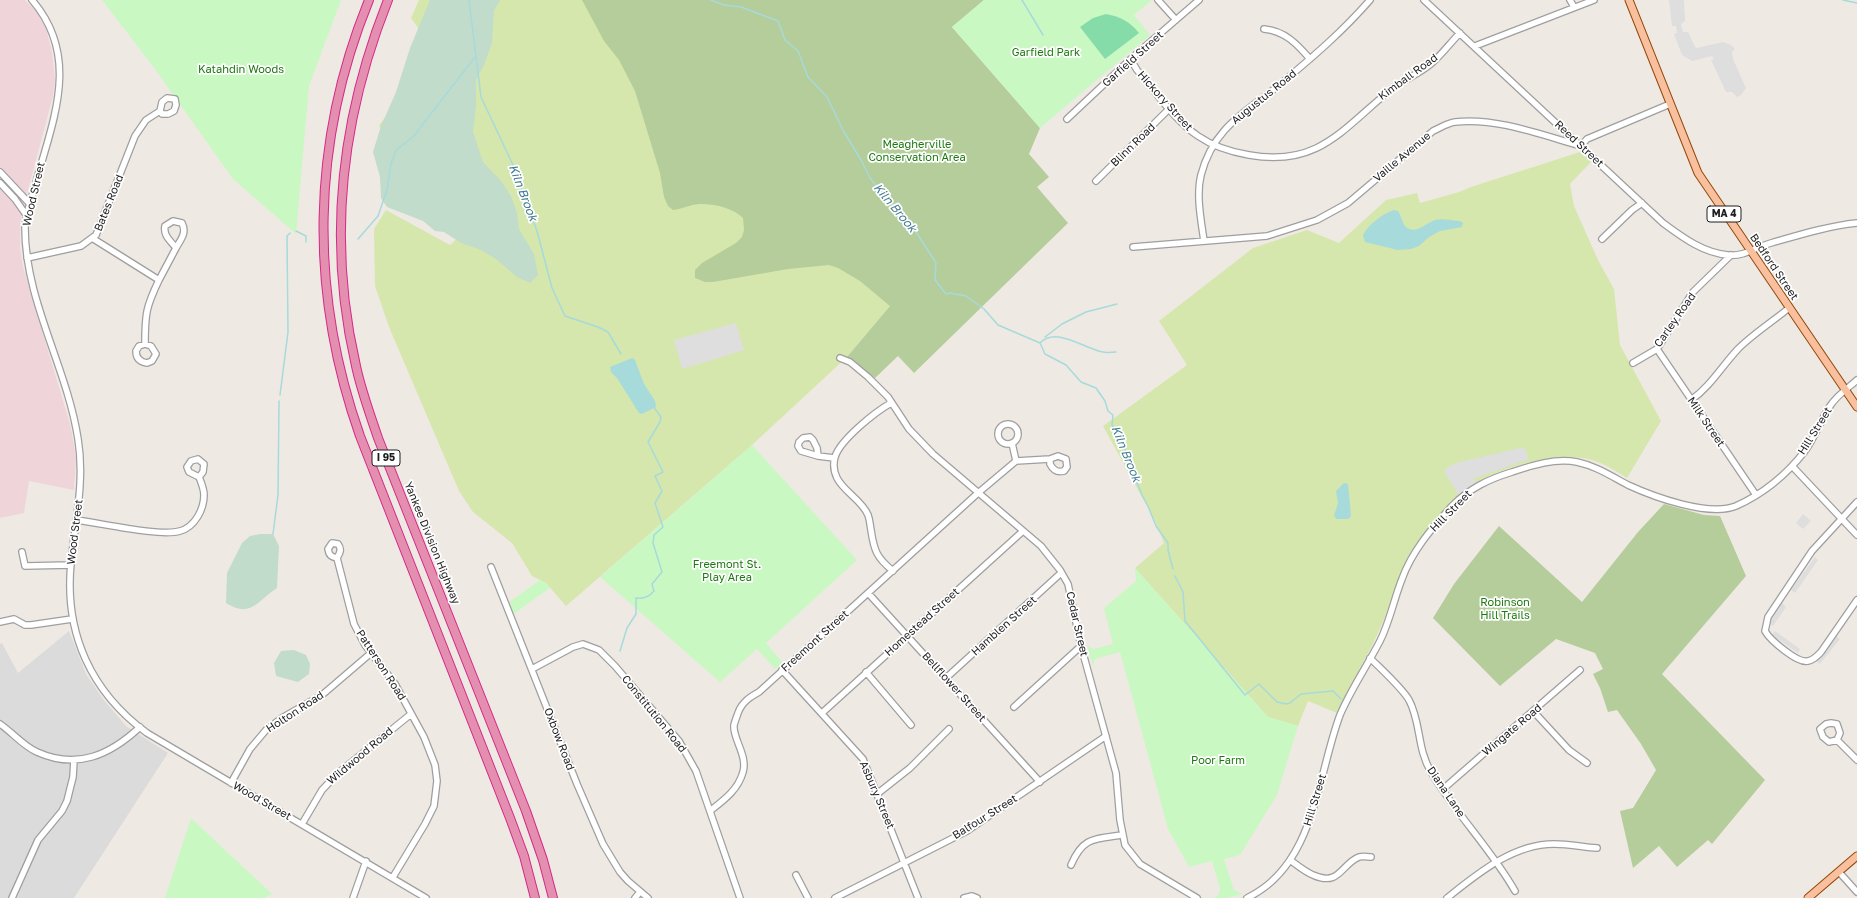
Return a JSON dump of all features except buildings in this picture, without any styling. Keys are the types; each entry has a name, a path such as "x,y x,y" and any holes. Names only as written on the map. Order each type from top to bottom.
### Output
{"highway":[{"name":"I 95","path":"369,0 346,66 333,122 329,151 325,188 324,234 325,273 332,330 343,386 360,436 510,818 524,856 535,898"},
{"name":"Yankee Division Highway","path":"388,0 373,38 359,86 351,123 343,178 341,206 342,257 345,300 350,337 361,384 377,433 526,811 542,860 552,898"}],"main road":[{"name":"Bedford Street","path":"1629,0 1698,173 1750,252 1857,407"},
{"path":"1808,898 1857,856"}],"street":[{"name":"Wood Street","path":"32,0 44,17 51,34 60,60 60,76 55,111 27,216 27,258 34,290 70,400 78,438 81,460 81,481 70,565 70,595 72,619 82,653 92,675 116,706 140,727 170,747 366,861 426,898"},
{"path":"1158,0 1176,20"},
{"name":"Garfield Street","path":"1067,119 1131,60 1200,0"},
{"name":"Augustus Road","path":"1204,241 1200,208 1200,184 1202,173 1214,145 1224,131 1242,113 1272,91 1337,36 1370,0"},
{"name":"Reed Street","path":"1424,0 1663,223 1702,248 1720,254 1731,255 1750,252 1769,243 1832,227 1857,223"},
{"path":"1570,0 1574,7"},
{"path":"1475,46 1594,0"},
{"path":"1264,29 1276,30 1286,35 1298,45 1310,59"},
{"name":"Kimball Road","path":"1337,136 1393,87 1433,63 1460,34"},
{"name":"Hickory Street","path":"1131,60 1137,70 1183,124 1199,137 1231,152 1256,156 1284,157 1313,151 1337,136"},
{"path":"1581,146 1587,139 1670,104"},
{"name":"Blinn Road","path":"1096,181 1170,108"},
{"name":"Bates Road","path":"27,258 81,246 96,235 135,136 146,120 160,111"},
{"name":"Vaille Avenue","path":"1133,246 1267,236 1299,226 1333,212 1357,196 1433,131 1447,124 1472,122 1497,124 1581,146"},
{"path":"1556,139 1561,127"},
{"path":"0,172 30,204"},
{"path":"0,183 15,199 27,216"},
{"path":"1602,240 1632,210 1642,203"},
{"path":"145,344 144,324 146,307 182,238 184,228 182,223 173,221 165,226 165,230 166,235 176,248"},
{"path":"92,238 159,280"},
{"name":"Carley Road","path":"1633,363 1657,348 1693,292 1731,255"},
{"path":"1691,400 1698,395 1744,344 1789,308"},
{"name":"Milk Street","path":"1657,348 1756,495"},
{"name":"Cedar Street","path":"840,358 850,362 868,377 891,403 908,429 933,454 1041,546 1061,573 1068,584 1081,646 1116,773 1122,834 1126,847 1138,862 1197,898"},
{"name":"Hill Street","path":"1249,897 1270,882 1290,860 1306,828 1341,714 1385,629 1402,578 1414,552 1462,497 1475,487 1493,478 1529,467 1557,461 1568,461 1597,468 1644,491 1706,510 1722,510 1735,507 1756,495 1785,474 1818,431 1830,405 1844,390 1857,380"},
{"path":"891,403 874,414 855,430 838,450 834,458 834,469 838,479 865,510 869,518 874,549 883,563 893,571"},
{"path":"1012,443 1016,461 1050,459"},
{"path":"818,456 834,458"},
{"name":"Freemont Street","path":"710,811 729,796 740,783 744,770 744,760 734,726 739,710 748,697 759,692 978,493 1016,461"},
{"path":"1792,466 1857,535"},
{"path":"76,520 163,532 180,531 192,524 201,511 204,494 199,477"},
{"path":"1857,502 1812,551 1768,618 1765,631 1768,636 1796,659 1807,662 1814,659 1821,652 1857,600"},
{"name":"Homestead Street","path":"822,714 866,672 1023,531"},
{"path":"22,552 25,566 70,565"},
{"name":"Patterson Road","path":"337,558 354,624 365,645 395,684 424,737 435,765 437,781 434,806 425,824 393,877"},
{"name":"Oxbow Road","path":"491,567 577,784 603,844 620,872 648,898"},
{"name":"Hamblen Street","path":"946,678 1061,573"},
{"name":"Bellflower Street","path":"868,593 908,635 1040,782"},
{"path":"0,622 14,619 25,625 31,625 72,619"},
{"name":"Constitution Road","path":"532,669 573,647 583,644 599,650 637,691 679,742 696,771 740,898"},
{"path":"1014,707 1081,646"},
{"name":"Holton Road","path":"231,783 250,750 266,730 282,718 322,695 371,653"},
{"name":"Diana Lane","path":"1370,658 1409,700 1414,711 1424,760 1515,891"},
{"name":"Asbury Street","path":"782,670 863,760 918,898"},
{"name":"Wingate Road","path":"1443,789 1534,712 1580,670"},
{"path":"866,672 911,725"},
{"path":"1534,712 1569,750 1587,763"},
{"name":"Wildwood Road","path":"302,824 322,790 337,774 411,714"},
{"path":"0,724 36,752 74,760 96,757 111,750 126,741 140,727"},
{"path":"877,794 910,768 949,729"},
{"name":"Balfour Street","path":"835,898 967,831 1106,736"},
{"path":"1837,740 1857,760"},
{"path":"12,898 38,840 62,811 67,801 73,777 74,760"},
{"path":"1071,865 1076,852 1086,843 1095,839 1122,834"},
{"path":"1447,898 1496,862 1524,851 1554,844 1597,848"},
{"path":"1290,860 1312,875 1320,878 1328,878 1337,876 1360,857 1371,857"},
{"path":"353,898 366,861"},
{"path":"1839,872 1857,892"},
{"path":"796,875 808,898"},
{"path":"635,898 640,892"},
{"path":"964,898 972,896 976,898"}],"shaded area":[{"path":"0,0 25,0 35,10 46,28 52,52 55,80 53,96 20,223 20,249 23,267 70,424 76,457 74,490 29,481 24,513 0,518"},
{"path":"1669,0 1684,0 1685,21 1681,24 1683,32 1688,32 1695,47 1697,48 1723,42 1731,45 1735,49 1732,52 1733,59 1746,88 1741,95 1737,97 1732,92 1726,92 1711,60 1714,59 1712,56 1692,61 1682,55 1674,34 1677,33 1676,26 1672,26"},
{"path":"736,323 744,350 682,369 674,340"},
{"path":"1524,447 1529,459 1474,479 1476,483 1459,496 1445,473 1445,469 1456,463"},
{"path":"1803,514 1811,521 1803,529 1796,523"},
{"path":"1815,557 1818,560 1795,593 1791,590"},
{"path":"1782,603 1786,607 1773,626 1769,623"},
{"path":"69,631 86,674 103,699 126,726 168,753 74,898 0,898 0,644 2,643 18,673"},
{"path":"1775,631 1800,649 1798,653 1772,635"},
{"path":"1836,636 1840,639 1820,664 1816,661"}],"green space":[{"name":"Katahdin Woods","path":"102,0 341,0 309,86 296,234 233,179 155,69"},
{"path":"419,0 672,0 890,306 847,357 752,445 566,606 546,583 532,576 512,543 473,512 459,491 389,327 375,286 374,229 386,210 450,245 486,212 379,127 436,53 411,18"},
{"path":"430,0 500,0 494,11 492,43 484,65 476,80 476,105 473,132 483,162 501,181 511,196 517,213 519,229 534,254 538,275 530,283 517,277 496,259 481,250 461,243 444,232 435,231 423,221 387,207 381,198 380,177 373,152 381,126 396,92 410,48"},
{"name":"Meagherville Conservation Area","path":"582,0 984,0 952,27 1040,128 1029,154 1049,177 1037,187 1068,223 914,373 898,356 875,378 847,357 890,306 860,281 838,268 829,265 788,269 713,282 705,282 695,278 695,270 702,263 736,243 742,237 744,230 743,218 724,207 706,204 697,204 673,210 668,206 664,197 660,173 635,91 619,60 604,41"},
{"name":"Garfield Park","path":"984,0 1152,0 1134,15 1150,35 1040,128 952,27"},
{"path":"1106,14 1124,20 1132,25 1139,33 1105,59 1080,27 1093,18"},
{"path":"1580,152 1591,162 1570,184 1574,206 1598,260 1614,289 1620,345 1661,421 1627,478 1615,470 1592,460 1579,457 1564,457 1515,466 1485,478 1465,490 1437,519 1407,559 1381,626 1337,713 1308,701 1298,726 1268,717 1135,568 1164,543 1154,519 1103,426 1187,365 1159,321 1253,248 1307,230 1339,243 1386,200 1417,193 1420,203 1459,192"},
{"name":"Freemont St. Play Area","path":"752,445 857,560 766,643 783,663 775,669 757,649 720,682 600,577"},
{"name":"Robinson Hill Trails","path":"1664,504 1704,515 1720,516 1746,576 1662,674 1765,780 1712,844 1708,840 1677,867 1659,846 1633,868 1620,811 1633,808 1656,770 1641,744 1617,710 1608,712 1600,688 1593,674 1603,669 1595,653 1556,639 1500,686 1433,618 1454,584 1499,526 1582,602 1638,532"},
{"path":"273,534 279,546 277,588 254,606 242,609 235,607 226,603 227,573 242,543 250,536"},
{"name":"Poor Farm","path":"1135,568 1268,717 1298,726 1277,795 1240,855 1224,859 1234,890 1243,894 1226,898 1214,898 1219,894 1220,888 1212,861 1189,867 1168,829 1120,652 1095,659 1093,666 1087,645 1093,649 1113,644 1104,608 1136,581"},
{"path":"540,580 546,583 550,588 512,615 508,603"},
{"path":"294,650 306,655 310,664 309,674 298,682 276,676 274,663 281,651"},
{"path":"191,818 272,894 264,898 165,898"}],"water":[{"path":"1394,210 1398,211 1405,226 1413,230 1421,228 1438,219 1460,221 1463,223 1462,227 1440,231 1429,237 1419,246 1411,249 1398,250 1365,242 1363,235 1372,223"},
{"path":"632,358 635,360 644,384 655,401 656,407 642,414 639,413 617,378 611,372 610,367"},
{"path":"1344,483 1348,484 1351,516 1348,519 1337,519 1334,516 1338,503 1336,491"}],"waterway":[{"name":"Kiln Brook","path":"469,0 481,97 513,165 537,231 552,288 565,316 608,332 621,354"},
{"name":"Kiln Brook","path":"711,0 724,5 741,7 778,21 785,40 798,51 808,77 827,97 844,132 870,178 885,197 909,221 936,263 935,280 946,294 950,293 966,296 984,309 998,325 1040,343 1045,354 1066,365 1081,382 1096,388 1105,401 1108,411 1113,415 1112,425 1119,434 1120,442 1126,451 1130,466 1142,495 1156,526 1168,543 1168,550 1173,569"},
{"path":"1022,0 1043,35"},
{"path":"1843,0 1857,3"},
{"path":"358,239 378,216 387,190 391,164 396,150 413,137 475,57"},
{"path":"296,231 306,236 306,242"},
{"path":"280,395 288,332 287,236 290,233"},
{"path":"1045,337 1062,324 1086,312 1117,304"},
{"path":"1040,343 1047,338 1054,337 1071,340 1096,350 1116,352"},
{"path":"273,534 278,495 279,401"},
{"name":"Kiln Brook","path":"620,651 627,628 636,614 636,598 646,597 652,593 654,591 652,584 662,572 653,543 654,535 663,527 655,503 662,491 655,476 663,472 648,442 660,422 661,417 653,406"},
{"name":"Kiln Brook","path":"1175,576 1183,592 1185,621 1245,695 1259,684 1277,702 1286,704 1290,703 1301,694 1333,691 1341,699"}]}
